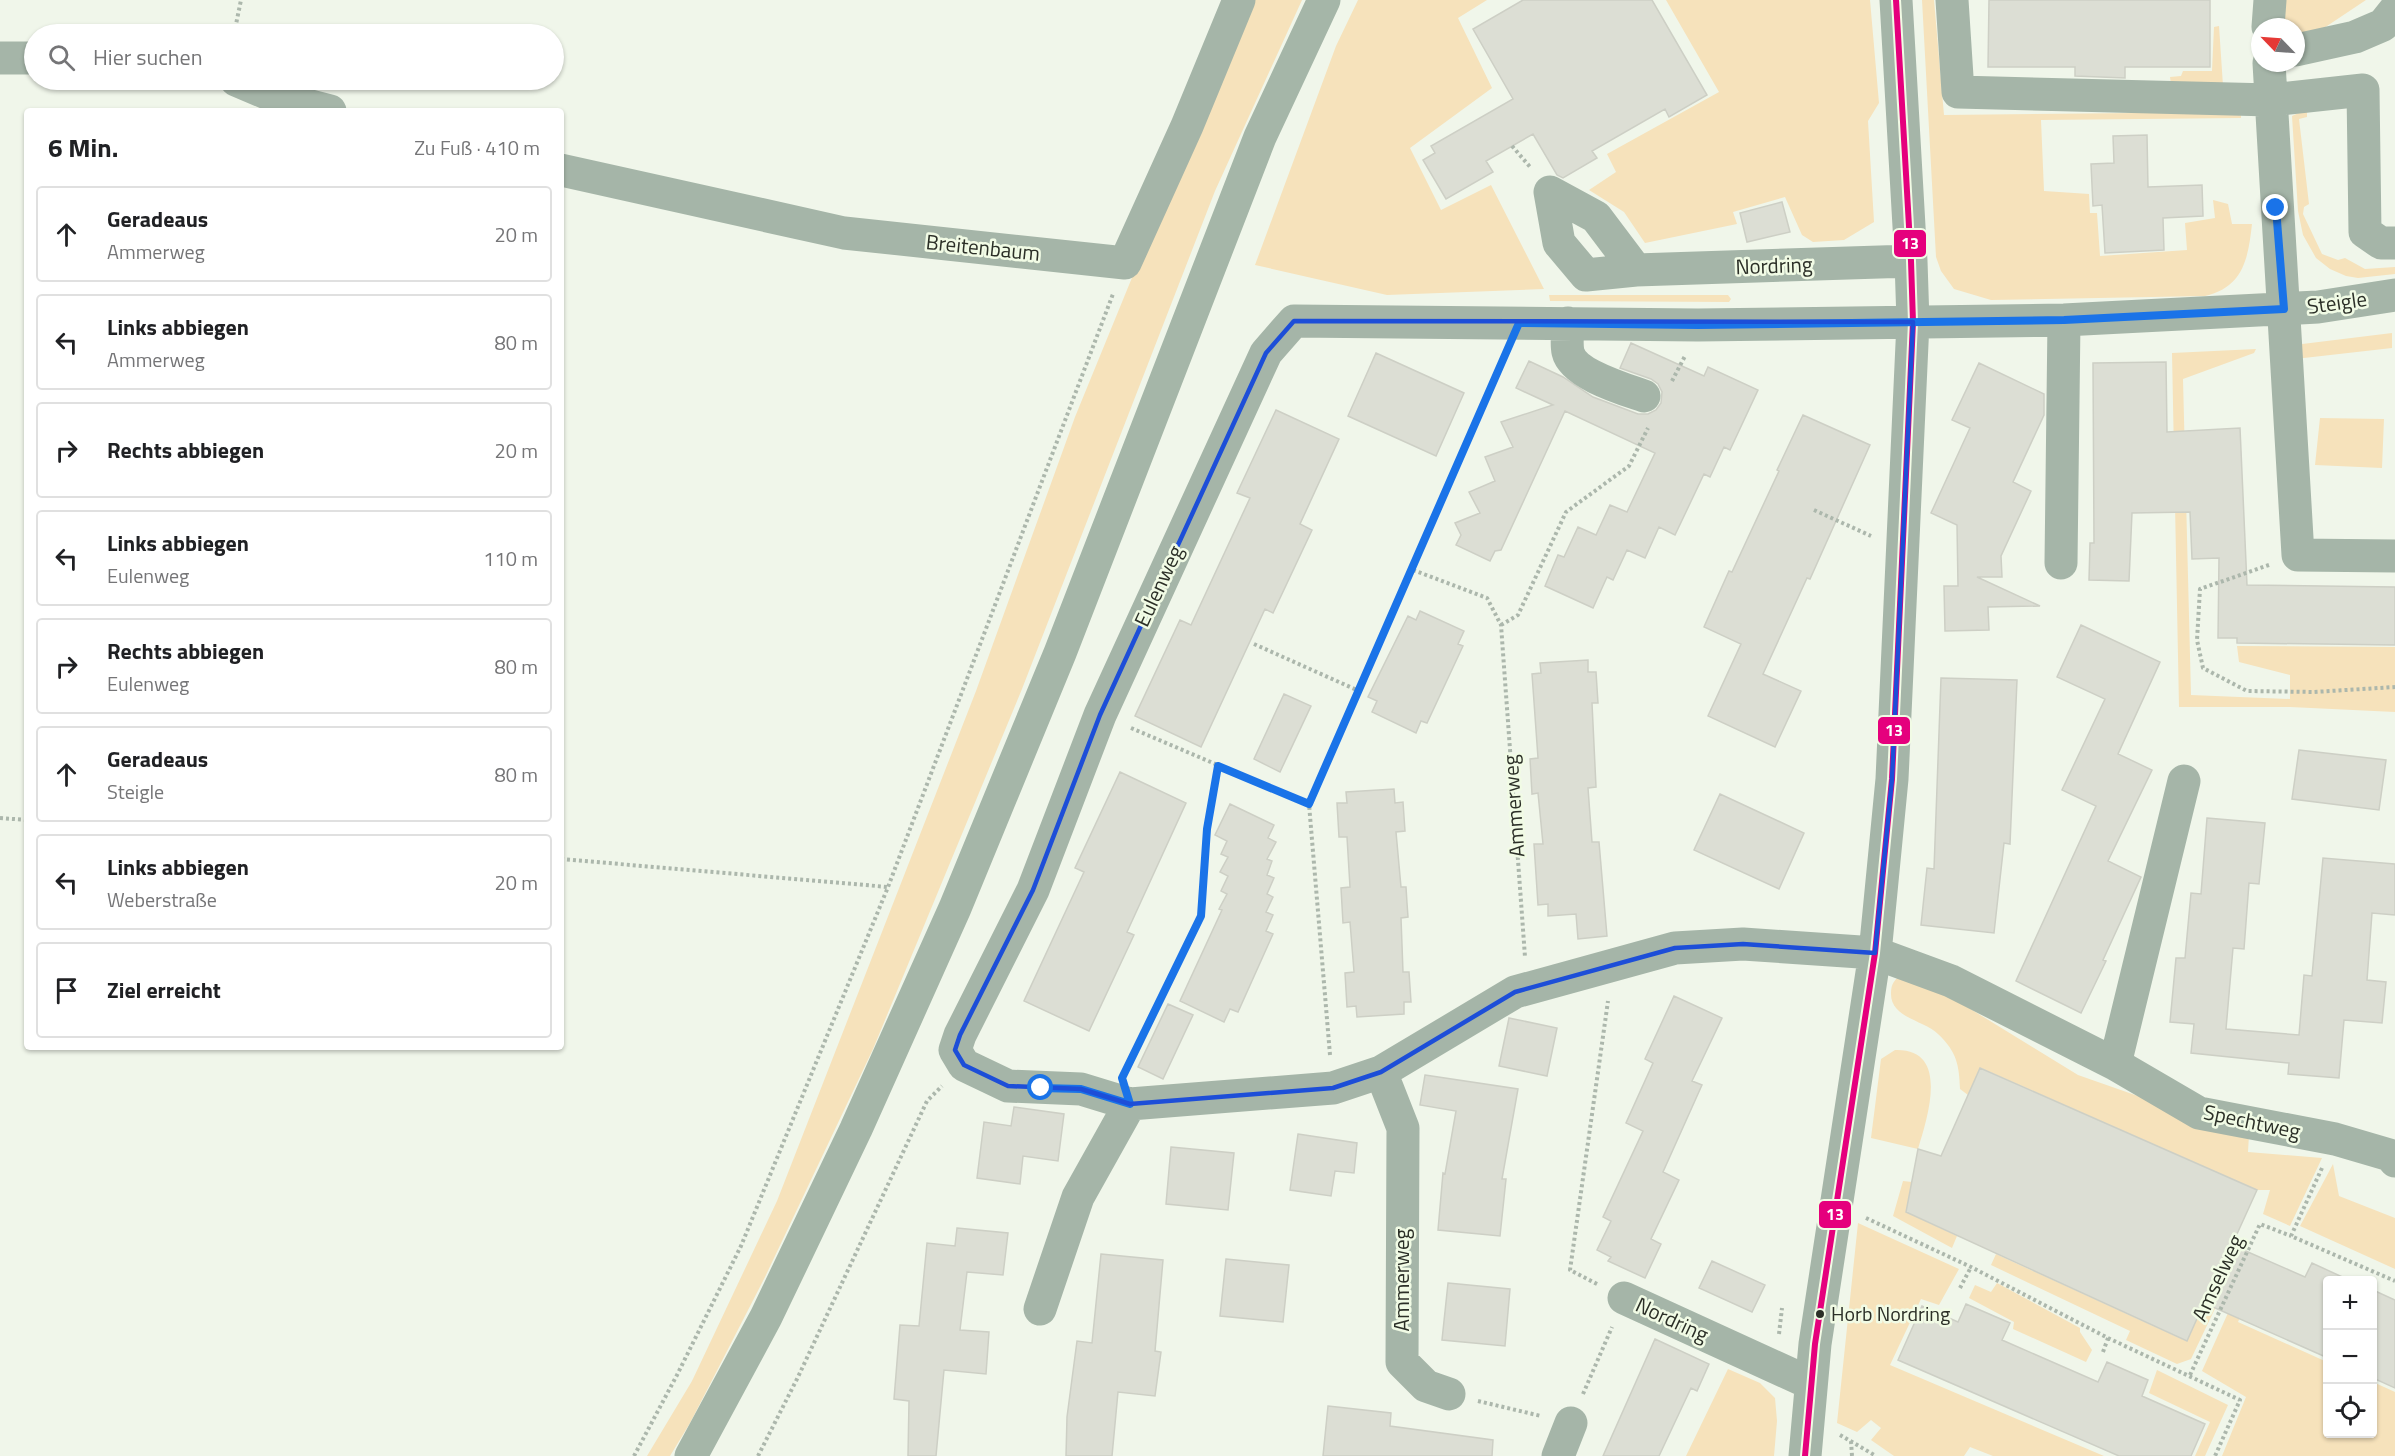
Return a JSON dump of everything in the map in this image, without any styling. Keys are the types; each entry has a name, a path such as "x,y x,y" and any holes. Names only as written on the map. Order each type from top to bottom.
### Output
{"main road":[{"path":"692,1456 776,1297 856,1130 955,908 1060,652 1260,137 1324,0"}],"street":[{"path":"1125,263 1239,0"},
{"path":"1807,1441 1810,1383 1835,1203 1847,1144 1875,953 1892,779 1912,322 1911,261 1896,0"},
{"path":"1952,0 1958,92 2271,100 2363,90 2365,232 2381,243 2395,243"},
{"path":"2269,18 2270,0"},
{"path":"2305,48 2355,37 2383,25 2395,10"},
{"path":"0,58 24,57"},
{"path":"2269,72 2298,555 2395,556"},
{"path":"260,90 276,97 318,108"},
{"name":"Breitenbaum","path":"564,171 844,233 1125,263"},
{"name":"Nordring","path":"1636,270 1911,261"},
{"name":"Steigle","path":"1912,322 2064,320 2284,309 2318,307 2395,295"},
{"path":"2061,563 2064,320"},
{"name":"Eulenweg","path":"964,1065 955,1050 960,1035 1033,890 1100,715 1266,353 1294,321 1698,325 1912,322"},
{"path":"1568,323 1568,352 1574,363 1606,382 1644,396"},
{"path":"2115,1064 2184,781"},
{"path":"964,1065 1008,1086 1081,1089 1130,1104 1333,1088 1382,1072 1527,987 1675,948 1743,944 1875,953"},
{"name":"Spechtweg","path":"1875,953 1951,981 2115,1064 2199,1113 2335,1139 2393,1156 2395,1161"},
{"name":"Ammerweg","path":"1382,1072 1403,1128 1402,1362 1426,1386 1449,1394"},
{"path":"1040,1309 1078,1197 1130,1104"},
{"name":"Nordring","path":"1624,1298 1810,1383"},
{"path":"1558,1456 1571,1423"}],"path":[{"path":"236,24 241,0"},
{"path":"634,1456 741,1246 888,887 1125,263"},
{"path":"1333,1088 1309,804 1519,323"},
{"path":"1814,510 1902,551"},
{"path":"1413,570 1487,598 1501,625 1518,615 1566,512"},
{"path":"2298,555 2200,589 2197,640 2204,668 2247,691 2314,692 2395,687"},
{"name":"Ammerweg","path":"1501,625 1527,987"},
{"path":"1254,644 1359,691"},
{"path":"1100,715 1309,804"},
{"path":"1130,1104 1122,1078 1201,916 1207,829 1218,766"},
{"path":"0,818 24,820"},
{"path":"564,859 888,887"},
{"path":"1570,1270 1613,965"},
{"path":"758,1456 803,1366 927,1101 964,1065"},
{"path":"2291,1236 2335,1139"},
{"path":"1835,1203 1971,1267 2108,1338 2240,1400 2215,1456"},
{"name":"Amselweg","path":"2190,1375 2260,1224 2395,1281"},
{"path":"1960,1288 1971,1267"},
{"name":"Nordring","path":"1571,1423 1624,1298"},
{"path":"2103,1352 2108,1338"},
{"path":"1449,1394 1571,1423"},
{"path":"1807,1441 1828,1430 1876,1456"},
{"path":"1851,1441 1852,1456"}],"highlighted area":[{"path":"1294,321 1913,322 1892,779 1875,953 1743,944 1675,948 1515,992 1381,1072 1333,1088 1130,1104 1081,1089 1008,1086 964,1065 955,1050 960,1035 1033,890 1100,715 1266,353"}],"shaded area":[{"path":"1249,0 1302,0 1215,191 1022,689 873,1049 765,1277 690,1423 670,1456 647,1456 692,1381 777,1201 976,691 1075,417"},
{"path":"1358,0 1487,0 1458,18 1492,88 1410,148 1441,210 1491,185 1544,289 1387,295 1255,265 1336,46"},
{"path":"1666,0 1870,0 1879,103 1868,121 1874,222 1844,240 1813,242 1802,235 1785,197 1733,212 1737,224 1645,243 1624,212 1589,190 1616,172 1607,154 1719,92"},
{"path":"1922,0 1934,0 1944,115 2241,112 2241,118 2041,120 2044,191 2089,194 2090,213 2097,213 2100,256 2187,250 2185,223 2215,218 2213,200 2228,204 2232,224 2252,224 2246,259 2236,278 2218,292 2205,296 1991,300 1954,289 1941,271 1936,257"},
{"path":"2285,0 2366,0 2312,36 2305,36 2305,18 2284,18"},
{"path":"2219,26 2223,86 2172,91 2170,77 2181,76 2183,71 2212,71 2214,27"},
{"path":"2307,109 2307,117 2299,119 2309,204 2304,207 2303,214 2322,254 2338,260 2345,258 2365,269 2395,267 2395,274 2358,278 2346,276 2330,269 2316,258 2303,235 2298,211 2292,116"},
{"path":"1549,295 1728,295 1731,299 1729,302 1550,301"},
{"path":"2392,333 2392,348 2295,359 2294,345"},
{"path":"2256,349 2254,353 2183,379 2191,695 2290,699 2290,675 2239,662 2237,646 2395,647 2395,712 2290,707 2179,707 2172,353"},
{"path":"2320,418 2384,419 2382,468 2315,465"},
{"path":"1903,974 1964,1005 2078,1075 2249,1135 2248,1152 2322,1158 2290,1226 2263,1214 2270,1190 2257,1190 1981,1068 1968,1095 1960,1089 1956,1059 1949,1047 1932,1029 1909,1018 1896,1008 1892,1001 1893,984"},
{"path":"1895,1050 1912,1052 1923,1060 1929,1072 1930,1103 1918,1149 1871,1138 1881,1059"},
{"path":"2333,1164 2339,1196 2395,1218 2395,1269 2300,1226"},
{"path":"1903,1181 1912,1182 1906,1212 1957,1236 1952,1248 1893,1216"},
{"path":"1858,1223 1959,1269 1939,1305 1921,1299 1890,1365 2104,1456 1993,1456 1970,1447 1964,1456 1894,1456 1871,1440 1881,1428 1871,1420 1857,1432 1837,1423"},
{"path":"2229,1251 2240,1256 2191,1359 2177,1364 2126,1340 2130,1331 1991,1265 1996,1254 2186,1341"},
{"path":"2249,1266 2263,1266 2238,1322 2323,1360 2323,1438 2377,1438 2377,1384 2395,1392 2395,1456 2222,1456 2246,1397 2202,1371"},
{"path":"1997,1283 2080,1328 2080,1332 2092,1350 2086,1362 2013,1329 2014,1322 1969,1298 1975,1285 1991,1292"},
{"path":"1728,1369 1760,1383 1775,1398 1777,1421 1774,1456 1686,1456"},
{"path":"2157,1370 2228,1405 2205,1456 2195,1456 2210,1422 2149,1393"}],"building":[{"path":"1523,0 1652,0 1707,95 1669,117 1665,109 1592,151 1597,158 1563,178 1557,175 1533,134 1486,161 1493,172 1446,199 1423,160 1435,153 1431,146 1513,99 1473,29"},
{"path":"1989,0 2210,0 2210,67 2125,67 2125,78 2075,76 2075,67 1988,67"},
{"path":"2147,135 2148,187 2202,185 2203,216 2163,218 2164,250 2105,253 2102,205 2093,206 2091,164 2114,163 2113,136"},
{"path":"1782,202 1790,232 1747,242 1740,213"},
{"path":"1631,343 1704,376 1708,367 1758,390 1730,450 1724,447 1710,477 1704,474 1675,535 1659,527 1645,558 1627,550 1613,580 1607,577 1593,608 1545,586 1558,555 1564,557 1578,527 1596,535 1610,505 1627,512 1655,453 1565,411 1501,550 1495,551 1490,561 1456,545 1461,535 1455,523 1480,513 1469,492 1495,481 1485,457 1513,447 1501,422 1553,405 1516,388 1529,361 1563,377 1593,397 1638,414 1648,414 1656,410 1661,403 1662,392 1658,384 1651,379 1620,368"},
{"path":"1376,353 1464,393 1436,456 1348,416"},
{"path":"2166,362 2167,432 2240,428 2247,585 2395,587 2395,645 2237,643 2237,638 2218,638 2219,558 2192,559 2190,512 2132,513 2129,581 2089,580 2090,543 2094,543 2093,363"},
{"path":"1979,363 2044,394 2044,415 2013,482 2031,491 2001,556 2002,577 1977,577 2040,606 1988,607 1989,630 1945,631 1944,586 1958,586 1957,525 1931,513 1970,428 1952,420"},
{"path":"1276,410 1339,439 1300,524 1312,530 1273,613 1265,609 1201,747 1135,716 1180,620 1191,625 1250,498 1237,493"},
{"path":"1803,415 1870,445 1810,579 1807,578 1763,674 1801,691 1775,747 1708,716 1741,644 1704,627 1729,571 1732,572"},
{"path":"1420,611 1464,631 1458,644 1463,646 1427,723 1421,721 1416,733 1372,712 1377,701 1368,697 1408,616 1416,620"},
{"path":"2081,625 2160,662 2118,754 2152,770 2108,861 2141,877 2103,960 2106,961 2081,1013 2016,981 2096,806 2062,790 2105,699 2057,677"},
{"path":"1588,660 1588,672 1596,672 1598,703 1592,703 1596,787 1588,788 1592,842 1599,842 1607,936 1578,939 1576,914 1548,916 1548,904 1538,905 1534,844 1543,844 1538,793 1532,794 1530,759 1538,758 1532,674 1541,673 1540,663"},
{"path":"1941,678 2017,680 2010,844 2004,843 1994,933 1921,925 1927,868 1934,869"},
{"path":"1284,694 1311,706 1280,772 1254,759"},
{"path":"2299,750 2386,760 2379,810 2292,799"},
{"path":"1120,772 1186,803 1127,932 1134,935 1089,1031 1024,1001 1084,872 1075,868"},
{"path":"1394,789 1395,803 1403,802 1405,831 1396,832 1401,887 1406,887 1408,917 1401,918 1403,972 1409,972 1411,1002 1404,1002 1404,1014 1357,1017 1356,1006 1347,1007 1345,973 1354,972 1350,922 1343,923 1341,888 1350,887 1347,837 1339,837 1337,803 1347,803 1346,792"},
{"path":"1720,794 1804,833 1779,889 1694,850"},
{"path":"1230,804 1274,825 1268,838 1276,842 1267,859 1272,861 1267,875 1274,878 1267,894 1273,897 1266,912 1273,915 1266,931 1273,934 1238,1012 1230,1009 1224,1022 1180,1001 1222,910 1219,909 1227,894 1221,891 1228,876 1220,872 1228,857 1221,854 1227,841 1215,835"},
{"path":"2207,818 2265,823 2259,884 2249,883 2244,949 2233,948 2226,1029 2299,1035 2304,975 2312,976 2323,858 2395,864 2395,915 2372,913 2367,980 2386,982 2382,1023 2344,1020 2339,1078 2288,1074 2289,1063 2191,1053 2194,1024 2170,1022 2176,958 2185,958 2191,893 2201,894"},
{"path":"1674,996 1722,1018 1692,1081 1702,1085 1663,1172 1679,1180 1651,1239 1661,1244 1645,1278 1608,1261 1611,1257 1597,1250 1611,1221 1603,1217 1643,1131 1626,1123 1653,1063 1645,1059"},
{"path":"1168,1004 1193,1015 1163,1079 1138,1067"},
{"path":"1509,1018 1557,1028 1547,1076 1499,1066"},
{"path":"1980,1068 2257,1190 2232,1245 2305,1277 2312,1263 2340,1276 2323,1276 2323,1356 2204,1303 2187,1341 1906,1212 1918,1149 1941,1156"},
{"path":"1425,1075 1518,1089 1502,1179 1506,1179 1500,1236 1438,1230 1443,1173 1445,1174 1456,1111 1420,1105"},
{"path":"1014,1107 1064,1114 1058,1161 1023,1156 1020,1184 977,1178 984,1122 1011,1126"},
{"path":"1298,1134 1357,1143 1354,1173 1335,1171 1331,1196 1290,1190"},
{"path":"1171,1147 1234,1153 1228,1210 1166,1204"},
{"path":"957,1228 1008,1233 1003,1275 967,1272 960,1330 989,1332 986,1374 944,1370 936,1456 908,1456 909,1401 894,1399 900,1325 919,1326 927,1243 955,1246"},
{"path":"1101,1254 1163,1260 1155,1351 1161,1352 1155,1396 1118,1392 1112,1456 1066,1456 1067,1417 1077,1341 1092,1343"},
{"path":"1226,1259 1289,1265 1283,1322 1220,1316"},
{"path":"1712,1261 1765,1285 1752,1312 1699,1288"},
{"path":"1448,1283 1510,1289 1505,1346 1442,1340"},
{"path":"2377,1292 2395,1300 2395,1388 2377,1380"},
{"path":"1966,1304 2010,1323 2002,1340 2098,1382 2107,1362 2148,1380 2142,1396 2205,1424 2191,1456 2119,1456 1898,1360 1922,1306 1958,1322"},
{"path":"1655,1339 1709,1364 1697,1391 1691,1388 1659,1456 1603,1456"},
{"path":"1328,1406 1391,1413 1390,1426 1493,1440 1492,1456 1323,1456"}],"transit line":[{"name":"13","path":"1805,1456 1815,1344 1875,953 1892,779 1913,322 1896,0"}],"place":[{"name":"Horb Nordring","path":"1820,1314"}],"route":[{"path":"1041,1088 1081,1089 1130,1104 1122,1078 1201,916 1207,829 1218,766 1309,804 1519,323 1698,325 2064,320 2284,309 2276,208"}]}
